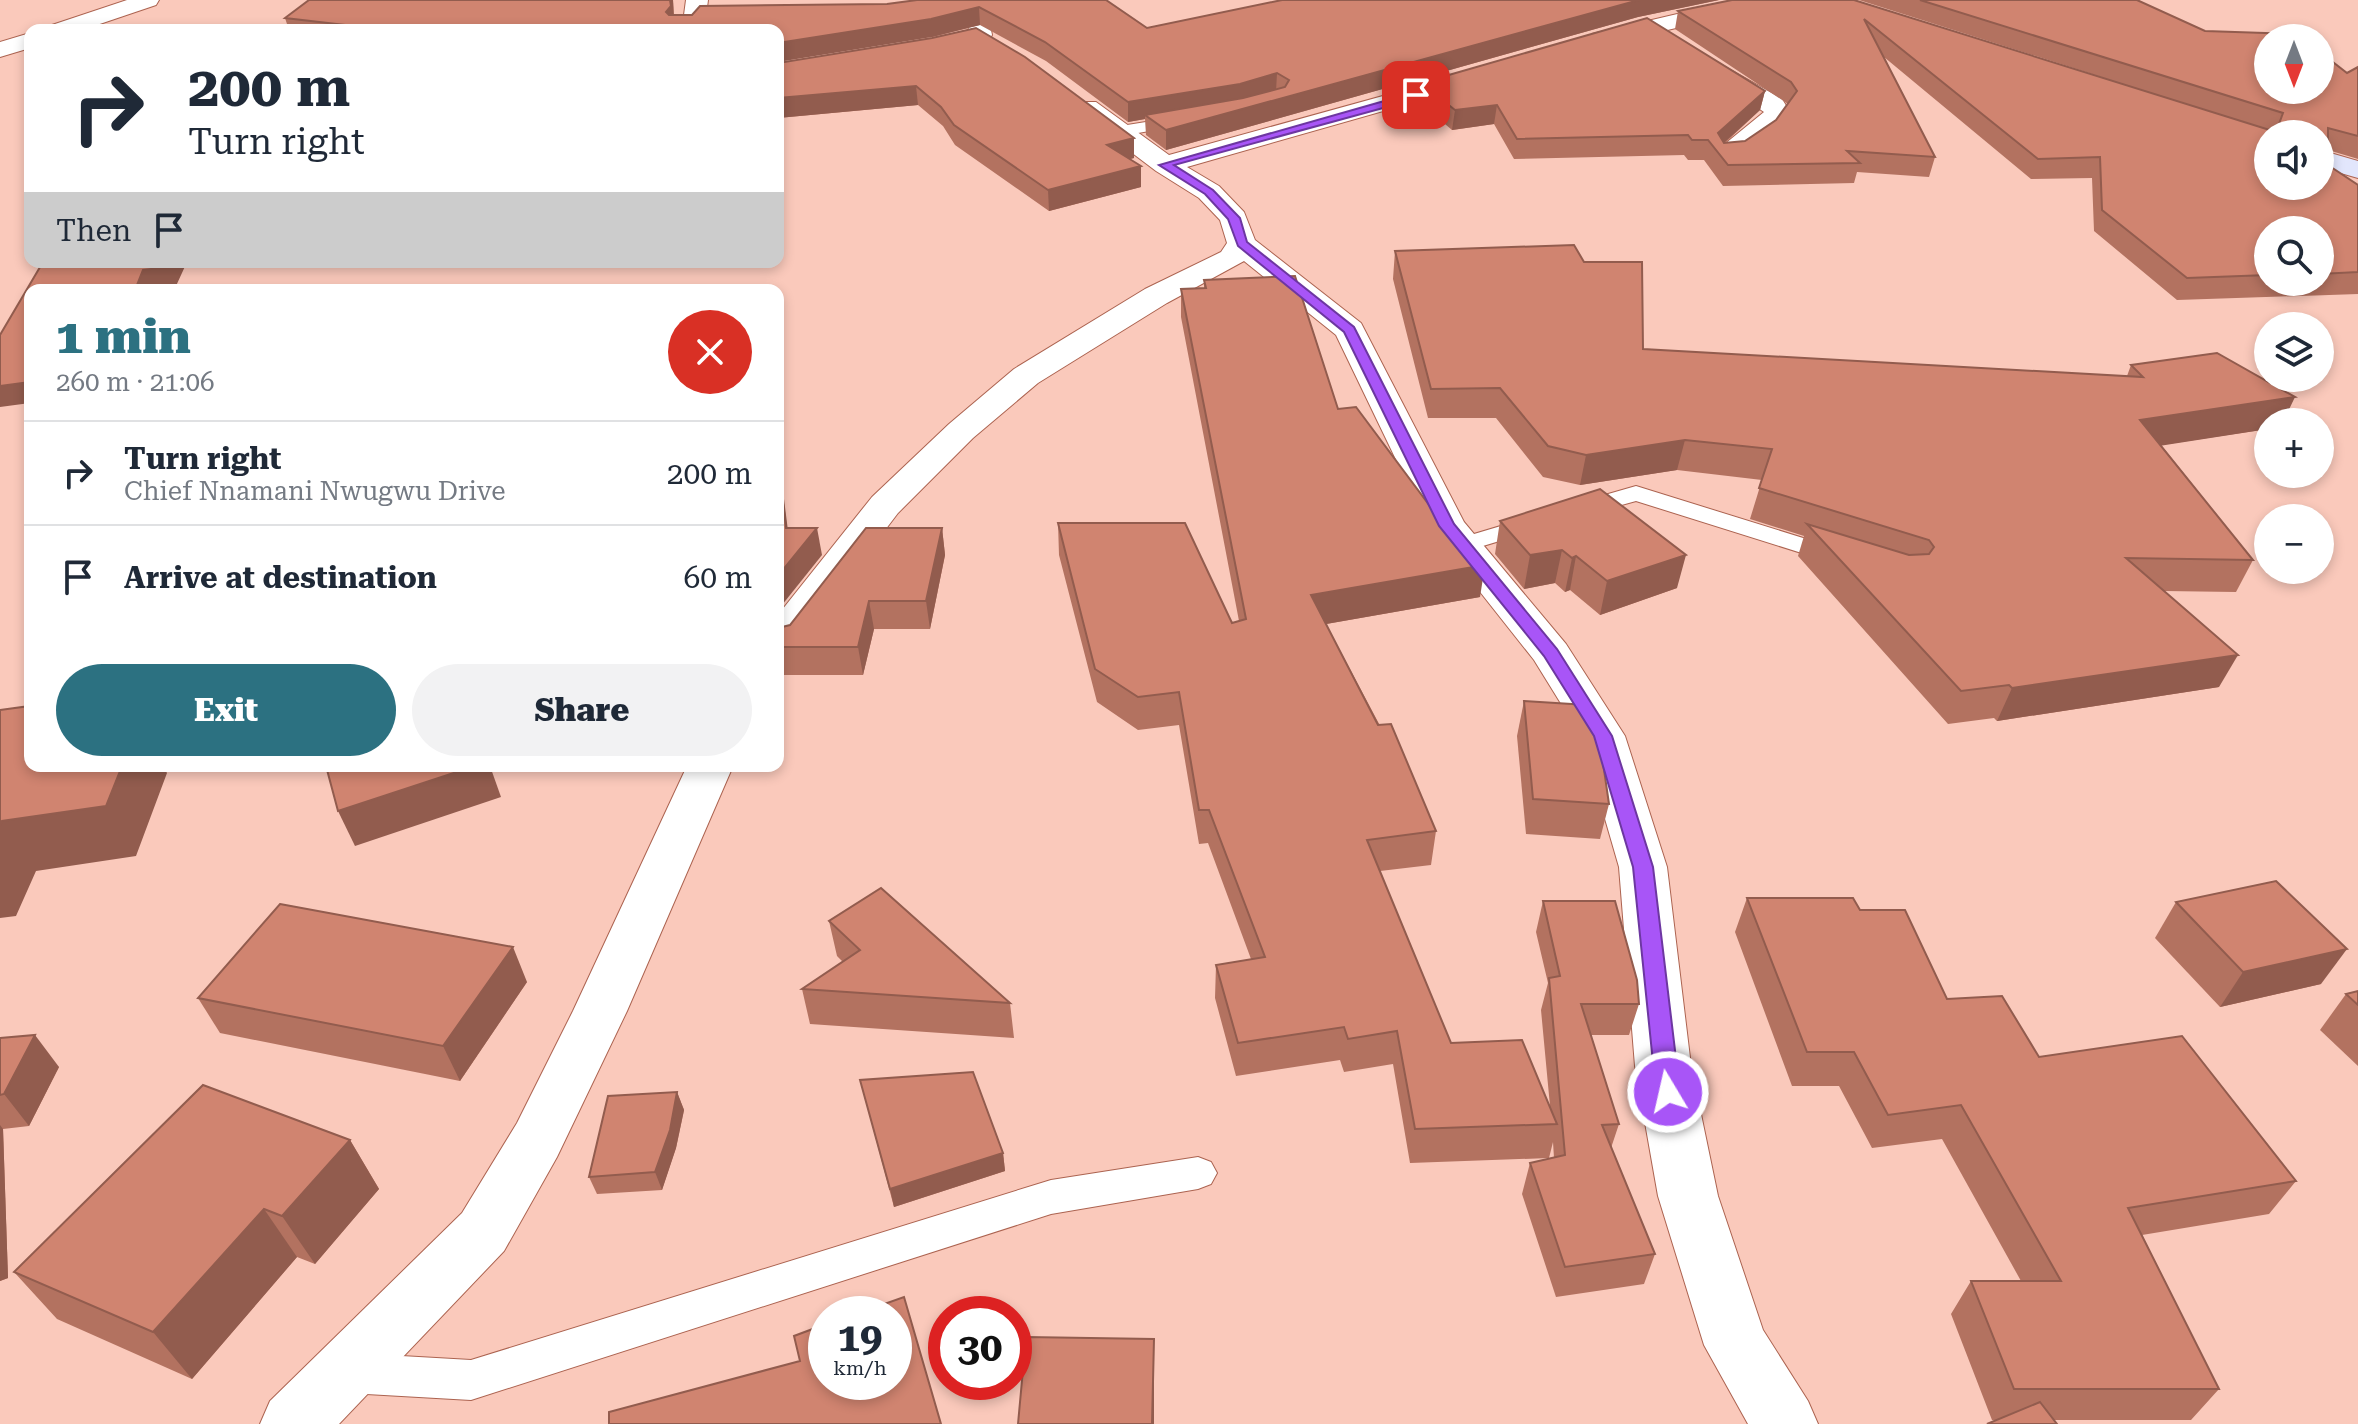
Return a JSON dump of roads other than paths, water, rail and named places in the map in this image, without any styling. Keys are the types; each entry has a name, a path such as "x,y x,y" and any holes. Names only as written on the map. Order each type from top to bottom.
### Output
{"main road":[{"path":"2334,162 2358,170"}],"street":[{"path":"78,24 148,0"},
{"path":"688,24 695,15 697,0"},
{"path":"974,0 969,38 1003,48"},
{"path":"1579,46 1647,25 1765,0"},
{"path":"1647,25 1773,104 1777,112 1772,122 1744,139 1729,154"},
{"path":"0,50 24,42"},
{"path":"1165,165 1505,68"},
{"path":"1071,95 1165,165 1209,192 1234,218 1242,244 1350,330 1447,526 1551,653 1603,736 1643,867 1663,1066 1688,1196 1736,1345 1785,1424"},
{"path":"2334,181 2358,197"},
{"path":"784,635 844,562 885,505 961,431 1026,376 1156,296 1231,258 1242,244"},
{"path":"293,1424 483,1232 537,1140 593,1026 707,772"}],"lane":[{"path":"1121,131 1198,119"},
{"path":"1463,545 1636,493 1861,564"},
{"path":"344,1373 471,1380 1051,1197 1198,1173"}]}
